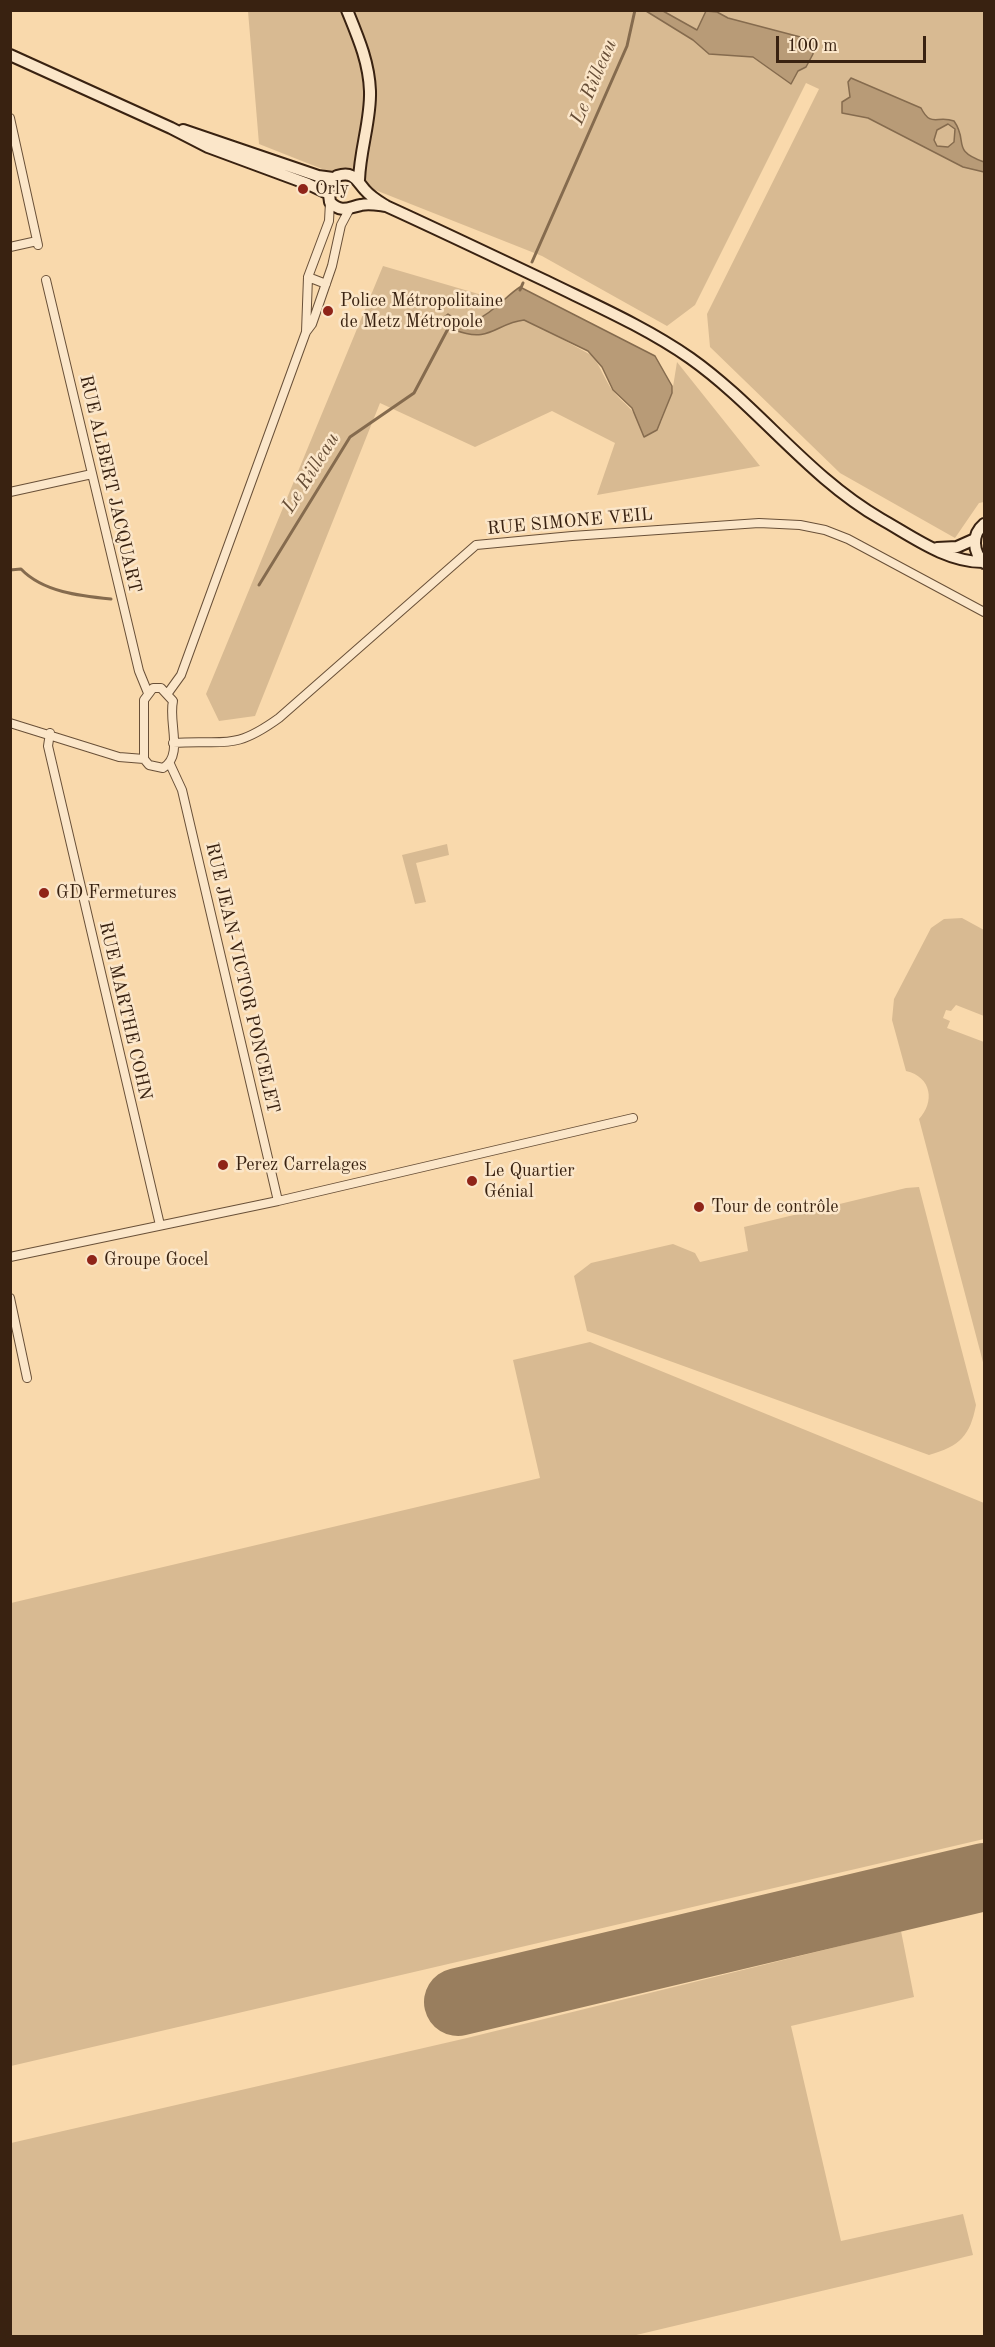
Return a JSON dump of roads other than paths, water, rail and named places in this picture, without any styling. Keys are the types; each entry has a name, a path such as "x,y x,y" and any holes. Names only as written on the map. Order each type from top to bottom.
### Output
{"main road":[{"path":"347,10 363,50 368,71 368,117 360,152 363,197 354,207"},
{"path":"10,55 208,147 308,184 329,198 339,209 386,206"},
{"path":"171,128 233,146 318,176 351,175 386,206 601,307 688,357 737,396 834,487 875,515 957,561 984,563"},
{"path":"329,198 338,176 360,152"},
{"path":"934,548 957,548 975,539 984,524"},
{"path":"975,539 976,551 984,563"}],"street":[{"path":"10,118 37,243 10,247"},
{"path":"306,332 308,278 328,220 329,198"},
{"path":"168,693 181,675 306,332 312,324 326,284 340,225 354,207"},
{"path":"308,278 326,284"},
{"name":"RUE ALBERT JACQUART","path":"46,280 139,671 148,693"},
{"path":"10,492 92,474"},
{"name":"RUE SIMONE VEIL","path":"173,743 233,743 257,735 476,545 674,528 759,523 800,525 825,530 848,539 984,612"},
{"path":"153,688 161,688 168,693 173,701 170,723 175,755 170,764 163,768 155,768 148,765 144,759 144,700 153,688"},
{"path":"10,723 51,733 119,757 144,759"},
{"name":"RUE MARTHE COHN","path":"51,733 48,746 160,1225"},
{"name":"RUE JEAN-VICTOR PONCELET","path":"170,764 178,776 185,801 278,1201"},
{"path":"10,1257 278,1201 633,1118"},
{"path":"10,1298 27,1378"}],"waterway":[{"name":"Le Rilleau","path":"532,262 627,46 635,10"},
{"name":"Le Rilleau","path":"520,290 523,283"},
{"name":"Le Rilleau","path":"259,585 350,437 414,393 450,325"},
{"name":"Le Rilleau","path":"10,570 21,569 40,583 63,592 111,599"}],"place":[{"name":"Orly","path":"303,189"},
{"name":"Police Métropolitaine de Metz Métropole","path":"328,311"},
{"name":"GD Fermetures","path":"44,893"},
{"name":"Perez Carrelages","path":"223,1165"},
{"name":"Le Quartier Génial","path":"472,1181"},
{"name":"Tour de contrôle","path":"699,1207"},
{"name":"Groupe Gocel","path":"92,1260"}]}
